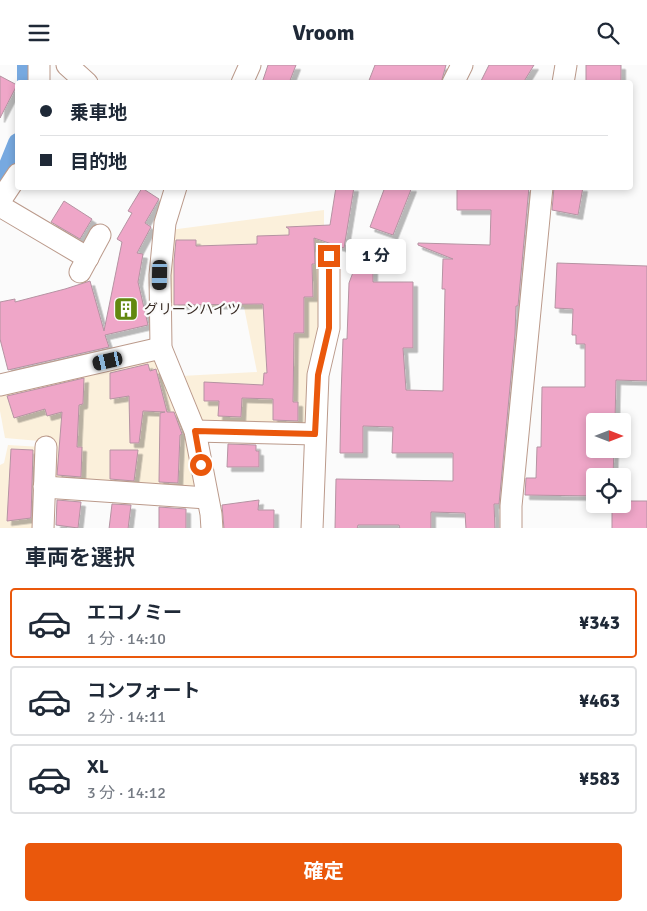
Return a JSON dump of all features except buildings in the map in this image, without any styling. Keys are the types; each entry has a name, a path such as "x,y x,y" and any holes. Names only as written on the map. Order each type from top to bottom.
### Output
{"street":[{"path":"39,65 39,80"},
{"path":"67,65 84,80"},
{"path":"243,80 250,65"},
{"path":"454,80 462,65"},
{"path":"564,80 566,65"},
{"path":"0,201 15,178"},
{"path":"175,190 165,223 160,275 161,348 195,431 212,528"},
{"path":"511,528 510,506 542,190"},
{"path":"0,206 84,265 100,235"},
{"path":"312,528 318,375 329,328 329,256"},
{"path":"0,385 161,348"},
{"path":"195,431 315,434"},
{"path":"43,528 46,447"},
{"path":"44,487 207,498"}],"shaded area":[{"path":"324,210 324,327 310,429 199,424 181,376 257,372 244,307 168,308 170,230"},
{"path":"155,356 186,426 200,492 52,480 51,442 5,438 0,411 0,389"},
{"path":"8,445 42,447 39,528 0,528 0,465 4,463"}],"waterway":[{"path":"27,65 27,80"},
{"path":"0,181 15,150"}],"place":[{"name":"グリーンハイツ","path":"126,309"}],"route":[{"path":"201,465 195,431 315,434 318,375 329,328 329,256"}]}
